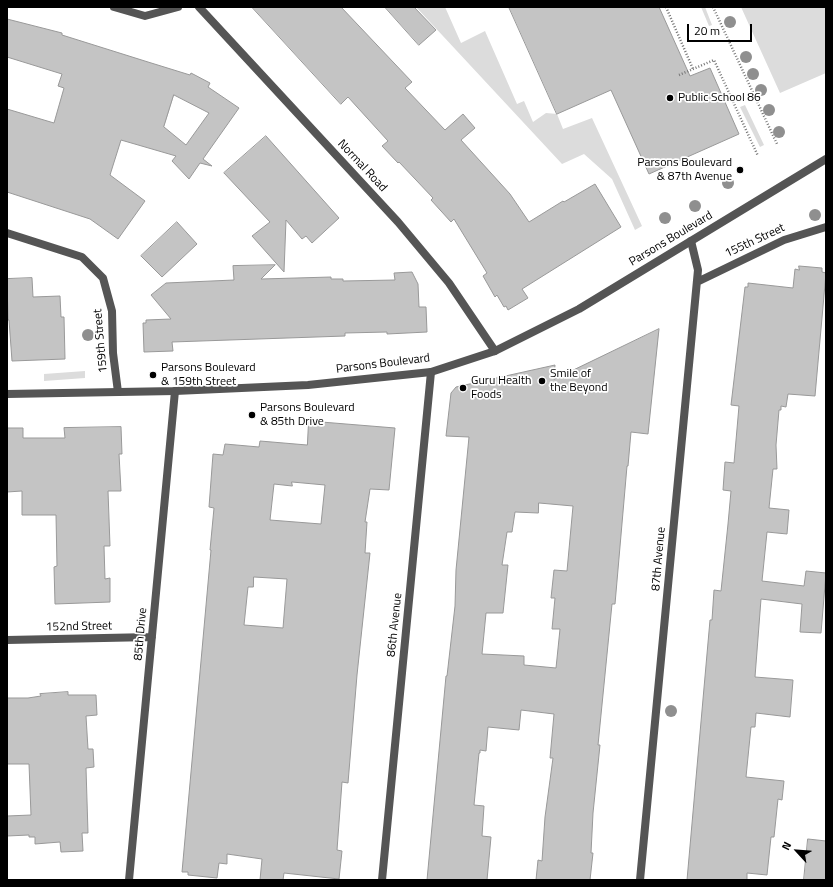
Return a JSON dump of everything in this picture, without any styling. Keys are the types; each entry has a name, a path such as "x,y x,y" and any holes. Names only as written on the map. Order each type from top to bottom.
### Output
{"street":[{"path":"114,7 145,16 178,7"},
{"name":"Normal Road","path":"199,7 398,222 449,283 495,351"},
{"name":"Parsons Boulevard","path":"7,394 175,391 308,385 431,372 495,351 579,309 826,159"},
{"name":"155th Street","path":"697,282 784,240 826,228"},
{"name":"159th Street","path":"7,233 82,258 103,278 112,311 113,353 118,392"},
{"name":"87th Avenue","path":"640,880 698,270 691,242"},
{"name":"86th Avenue","path":"382,880 431,372"},
{"name":"85th Drive","path":"129,880 175,391"},
{"name":"152nd Street","path":"7,640 152,637"}],"path":[{"path":"666,7 693,69"},
{"path":"713,7 777,144"},
{"path":"680,75 714,60 758,156"}],"shaded area":[{"path":"416,7 445,7 461,43 485,31 517,104 524,101 533,122 546,113 557,114 563,129 592,118 642,226 635,230 612,179 584,154 562,164"},
{"path":"701,7 705,7 712,25 709,26"},
{"path":"741,7 826,7 826,73 780,93"},
{"path":"745,105 764,145 760,147 740,107"},
{"path":"85,371 85,378 44,381 44,374"}],"building":[{"path":"252,7 341,7 412,82 405,88 445,130 463,114 475,128 461,140 510,194 529,222 563,201 564,202 595,184 621,227 522,289 528,298 508,310 506,306 504,307 497,295 495,297 483,276 487,273 454,219 451,222 431,200 433,198 382,146 388,141 348,97 341,104"},
{"path":"385,7 414,7 436,30 419,45"},
{"name":"Public School 86","path":"509,7 659,7 690,76 710,68 739,134 649,174 611,90 557,114"},
{"path":"7,19 62,33 62,35 190,75 191,73 210,83 208,87 239,108 203,159 212,166 200,163 189,179 172,161 176,156 121,140 110,175 145,201 118,239 90,219 7,192 7,109 54,123 64,88 58,86 62,74 7,57","holes":["174,95 209,113 186,145 164,127"]},
{"path":"266,136 339,218 312,243 306,236 302,239 286,220 284,272 252,236 270,222 224,173"},
{"path":"177,222 197,244 162,277 141,256"},
{"path":"275,265 261,279 331,277 331,279 343,279 343,281 395,280 394,273 412,272 418,284 419,307 426,307 427,332 387,334 387,332 345,333 345,336 172,342 173,351 144,352 143,323 146,323 146,320 171,319 151,295 166,283 234,280 233,266"},
{"path":"799,266 822,268 822,272 826,273 815,396 788,394 786,407 781,406 781,410 779,410 776,445 777,469 773,469 769,508 789,510 787,534 767,532 762,581 804,586 806,571 826,573 821,633 800,632 802,604 761,599 755,677 793,680 790,717 756,713 755,727 751,727 746,777 784,781 782,800 778,799 774,837 771,837 767,875 747,873 747,880 687,880 710,620 712,620 714,590 721,591 731,491 723,490 725,462 734,463 739,406 731,405 745,287 748,287 748,283 793,288 795,269 799,270"},
{"path":"32,278 33,297 60,296 61,317 64,317 65,359 12,361 8,320 7,279"},
{"path":"659,329 648,434 631,432 615,604 612,604 598,745 600,745 593,813 591,853 593,853 590,880 536,880 538,860 542,861 545,817 553,758 550,758 554,714 521,710 519,730 488,727 486,751 480,750 479,753 474,805 484,806 482,836 491,837 487,880 427,880 446,676 455,606 456,570 469,437 446,436 451,393 456,387 555,365 554,379","holes":["539,503 573,506 567,571 554,570 551,598 555,598 552,629 560,629 556,668 524,665 524,656 482,654 486,613 503,613 508,565 502,565 507,532 512,532 515,512 538,513"]},
{"path":"309,421 395,428 389,490 370,489 365,522 367,522 365,553 370,553 357,675 348,783 342,782 337,850 342,851 339,879 284,873 283,880 260,880 262,859 227,854 227,864 219,863 217,878 188,875 188,872 182,872 211,550 214,508 209,507 213,454 223,455 225,444 259,447 260,441 307,445","holes":["292,482 325,485 321,524 270,520 274,484 292,486","254,577 287,579 283,628 244,625 248,587 253,587"]},
{"path":"121,427 122,454 119,454 121,491 108,491 110,546 104,546 105,579 110,578 110,602 55,604 54,567 57,566 56,515 22,515 22,491 7,492 7,428 23,428 23,438 65,438 64,428"},
{"path":"68,692 68,695 96,695 97,715 86,716 88,749 93,749 94,767 86,768 88,833 82,833 83,851 61,852 60,842 35,844 35,837 29,837 29,835 7,836 7,816 31,815 29,764 7,764 7,698 28,698 41,696 40,694"},
{"path":"808,839 826,841 826,880 804,880"}],"place":[{"name":"Public School 86","path":"670,98"},
{"name":"Parsons Boulevard & 87th Avenue","path":"740,170"},
{"name":"Parsons Boulevard & 159th Street","path":"153,375"},
{"name":"Smile of the Beyond","path":"542,381"},
{"name":"Guru Health Foods","path":"463,388"},
{"name":"Parsons Boulevard & 85th Drive","path":"252,415"}]}
